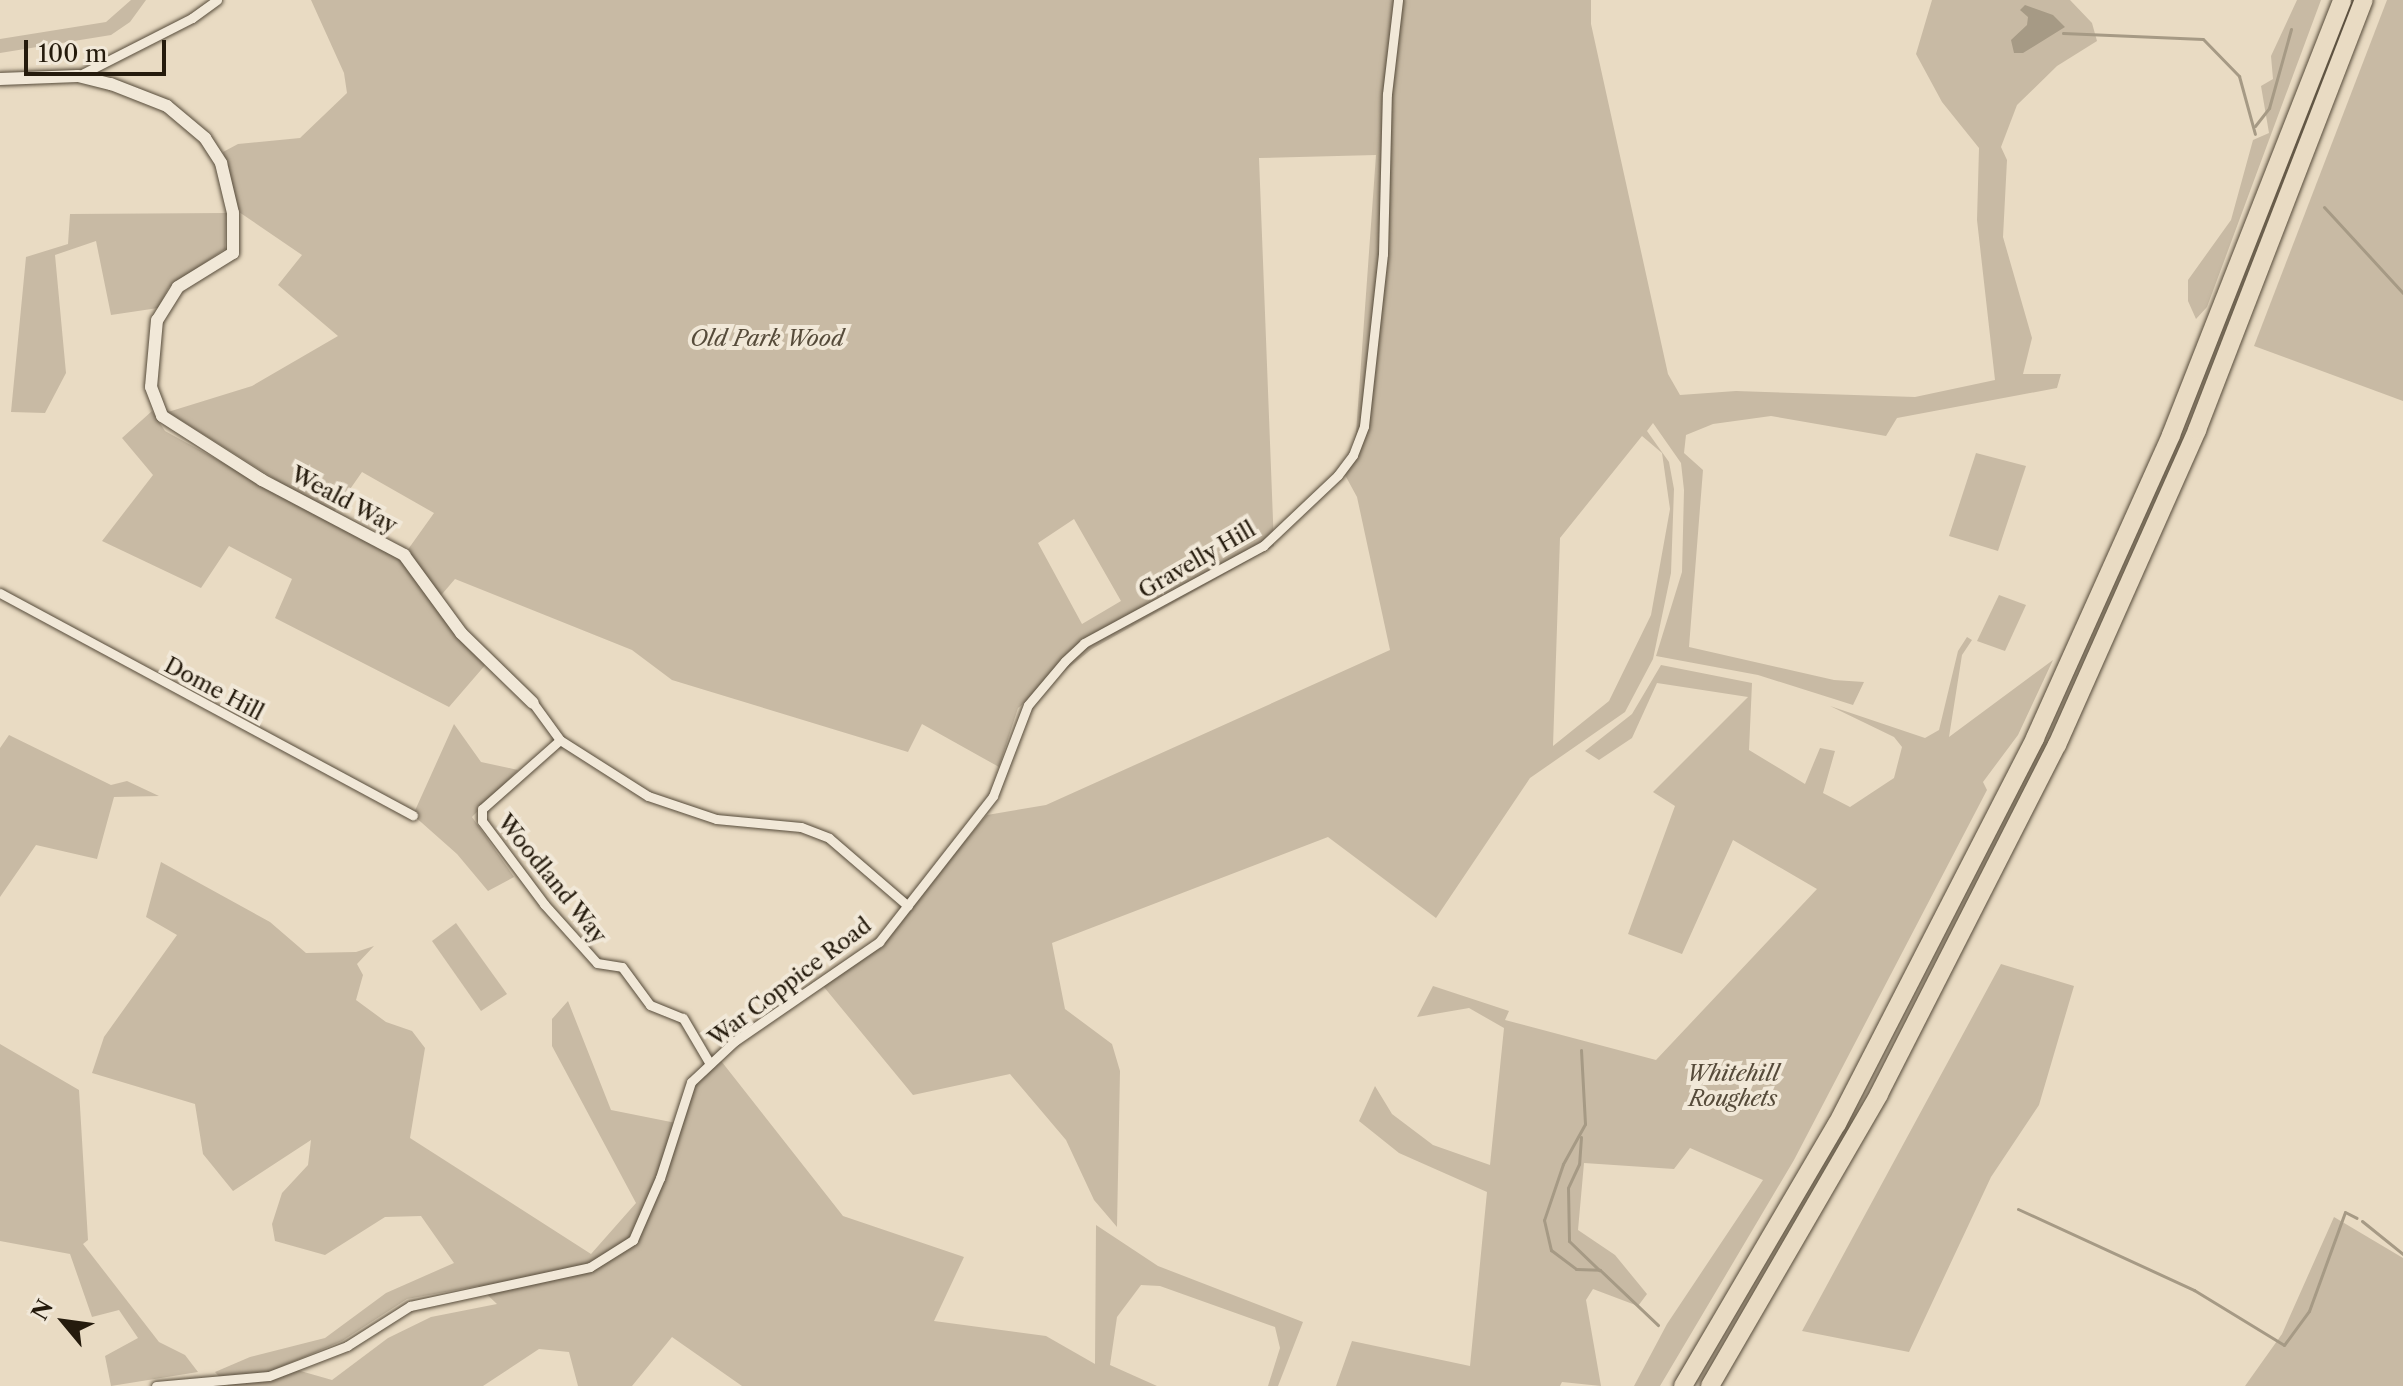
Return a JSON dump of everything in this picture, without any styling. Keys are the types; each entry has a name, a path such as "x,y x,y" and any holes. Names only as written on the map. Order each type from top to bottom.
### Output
{"highway":[{"path":"1683,1386 1844,1111 2035,738 2171,435 2342,0"},
{"path":"1710,1386 1879,1094 2057,745 2197,430 2364,0"}],"street":[{"path":"0,79 78,76 186,21 217,0"},
{"name":"Gravelly Hill","path":"908,906 993,796 1028,705 1065,661 1084,643 1263,546 1353,455 1364,426 1383,254 1387,94 1398,0"},
{"name":"Weald Way","path":"78,76 147,94 167,106 205,138 221,163 233,213 233,253 178,287 163,307 154,335 151,387 162,416 262,480 404,555 461,633 533,703 560,740 670,806 716,819 801,827 829,838 908,906"},
{"name":"Dome Hill","path":"0,593 413,815"},
{"name":"Woodland Way","path":"560,740 482,809 482,821 544,904 597,963 622,967 650,1005 683,1018 710,1064"},
{"name":"War Coppice Road","path":"156,1386 269,1376 347,1346 410,1306 590,1267 633,1240 660,1178 691,1082 782,1006 879,942 908,906"}],"green space":[{"path":"131,0 146,0 130,22 111,35 0,53 0,39 106,22"},
{"name":"Old Park Wood","path":"311,0 1591,0 1591,24 1668,374 1680,395 1736,391 1915,397 1995,380 1977,220 1979,148 1942,102 1916,54 1932,0 2070,0 2092,23 2097,41 2057,66 2017,105 2001,147 2007,160 2003,237 2032,338 2023,374 2061,374 2057,388 1897,418 1886,436 1771,416 1713,424 1686,435 1684,453 1703,470 1689,647 1834,680 1864,682 1853,705 1758,675 1656,656 1682,572 1684,490 1681,463 1653,423 1647,431 1669,462 1674,489 1671,573 1653,659 1625,712 1530,778 1436,918 1328,837 1052,943 1065,1009 1112,1044 1120,1071 1117,1227 1094,1200 1066,1140 1010,1074 913,1095 819,981 879,942 987,815 1046,805 1390,650 1357,497 1345,475 1356,433 1376,155 1259,158 1274,546 1092,649 1018,708 999,767 922,724 908,752 672,680 632,650 455,579 437,600 404,555 434,513 362,472 332,515 168,412 252,386 338,336 278,285 302,255 239,212 223,152 238,144 300,138 347,93 344,73","holes":["1642,436 1662,453 1670,509 1651,615 1609,701 1553,746 1560,538","1074,519 1121,601 1082,624 1038,543"]},
{"path":"2297,0 2321,0 2207,307 2196,319 2188,301 2188,280 2231,220 2253,140 2269,133 2261,86 2273,79 2271,56"},
{"path":"2387,0 2403,0 2403,401 2254,346"},
{"path":"226,213 225,249 169,287 158,308 111,315 96,241 55,255 66,373 45,413 11,412 26,257 68,244 70,214"},
{"path":"152,411 165,431 401,560 487,663 449,707 275,618 292,579 229,546 201,588 102,541 153,475 122,438"},
{"path":"1976,453 2026,466 1998,551 1949,536"},
{"path":"1999,595 2026,605 2005,651 1977,641"},
{"name":"Whitehill Roughets","path":"1967,637 1972,640 1962,655 1949,737 2053,660 2018,735 1983,782 1987,790 1794,1160 1660,1386 1634,1386 1667,1324 1763,1180 1690,1148 1674,1169 1584,1163 1578,1230 1615,1255 1647,1294 1638,1306 1593,1289 1586,1300 1601,1386 1562,1382 1560,1386 1336,1386 1352,1341 1470,1366 1487,1192 1399,1153 1359,1121 1375,1086 1392,1114 1433,1145 1490,1165 1504,1028 1469,1008 1417,1017 1433,986 1509,1011 1505,1020 1656,1060 1817,889 1733,840 1682,954 1628,934 1675,806 1653,792 1748,697 1657,683 1632,738 1599,760 1585,751 1632,714 1661,665 1752,683 1749,750 1805,784 1820,748 1835,751 1823,793 1850,807 1894,778 1902,747 1894,737 1830,706 1925,738 1939,730 1958,651"},
{"path":"454,724 481,762 518,770 472,817 514,877 488,891 457,854 413,815"},
{"path":"9,735 111,785 127,781 159,796 114,797 97,859 36,845 0,897 0,748"},
{"path":"161,862 270,922 306,953 356,952 374,946 357,964 363,975 356,1000 386,1022 412,1031 425,1048 410,1138 591,1254 636,1203 552,1046 552,1019 568,1001 611,1110 676,1123 691,1082 718,1057 843,1216 964,1257 934,1321 1046,1336 1095,1364 1096,1225 1158,1266 1303,1322 1278,1386 1268,1386 1280,1348 1275,1327 1160,1286 1141,1285 1117,1317 1110,1365 1157,1386 742,1386 672,1337 632,1386 578,1386 569,1352 539,1349 483,1386 228,1386 215,1372 250,1357 325,1338 386,1293 454,1263 421,1216 385,1217 325,1255 275,1241 272,1224 282,1193 308,1165 311,1140 233,1191 203,1154 195,1104 92,1073 104,1037 177,935 146,917","holes":["478,1286 497,1304 431,1317 388,1338 332,1380 283,1366 342,1341 407,1299"]},
{"path":"456,923 507,994 481,1011 432,941"},
{"path":"2001,964 2074,986 2039,1105 1991,1177 1909,1352 1802,1331"},
{"path":"0,1044 79,1090 88,1240 83,1244 159,1342 185,1355 198,1372 111,1386 105,1356 138,1338 119,1310 92,1317 70,1254 0,1241"},
{"path":"2334,1217 2403,1258 2403,1386 2245,1386 2282,1334"}],"shaded area":[{"path":"2025,5 2053,15 2065,27 2023,53 2014,53 2011,40 2027,25 2028,17 2020,10"}],"waterway":[{"path":"2255,126 2269,108 2291,29"},
{"path":"2063,33 2203,39 2239,76 2255,134"},
{"path":"2324,207 2403,293"},
{"path":"1581,1050 1585,1124 1563,1164 1544,1220 1551,1250 1576,1269 1600,1270 1658,1325"},
{"path":"1581,1137 1579,1164 1568,1188 1569,1241 1599,1270"},
{"path":"2018,1209 2194,1290 2284,1345 2309,1311 2345,1212 2357,1218"},
{"path":"2362,1221 2403,1254"}]}
